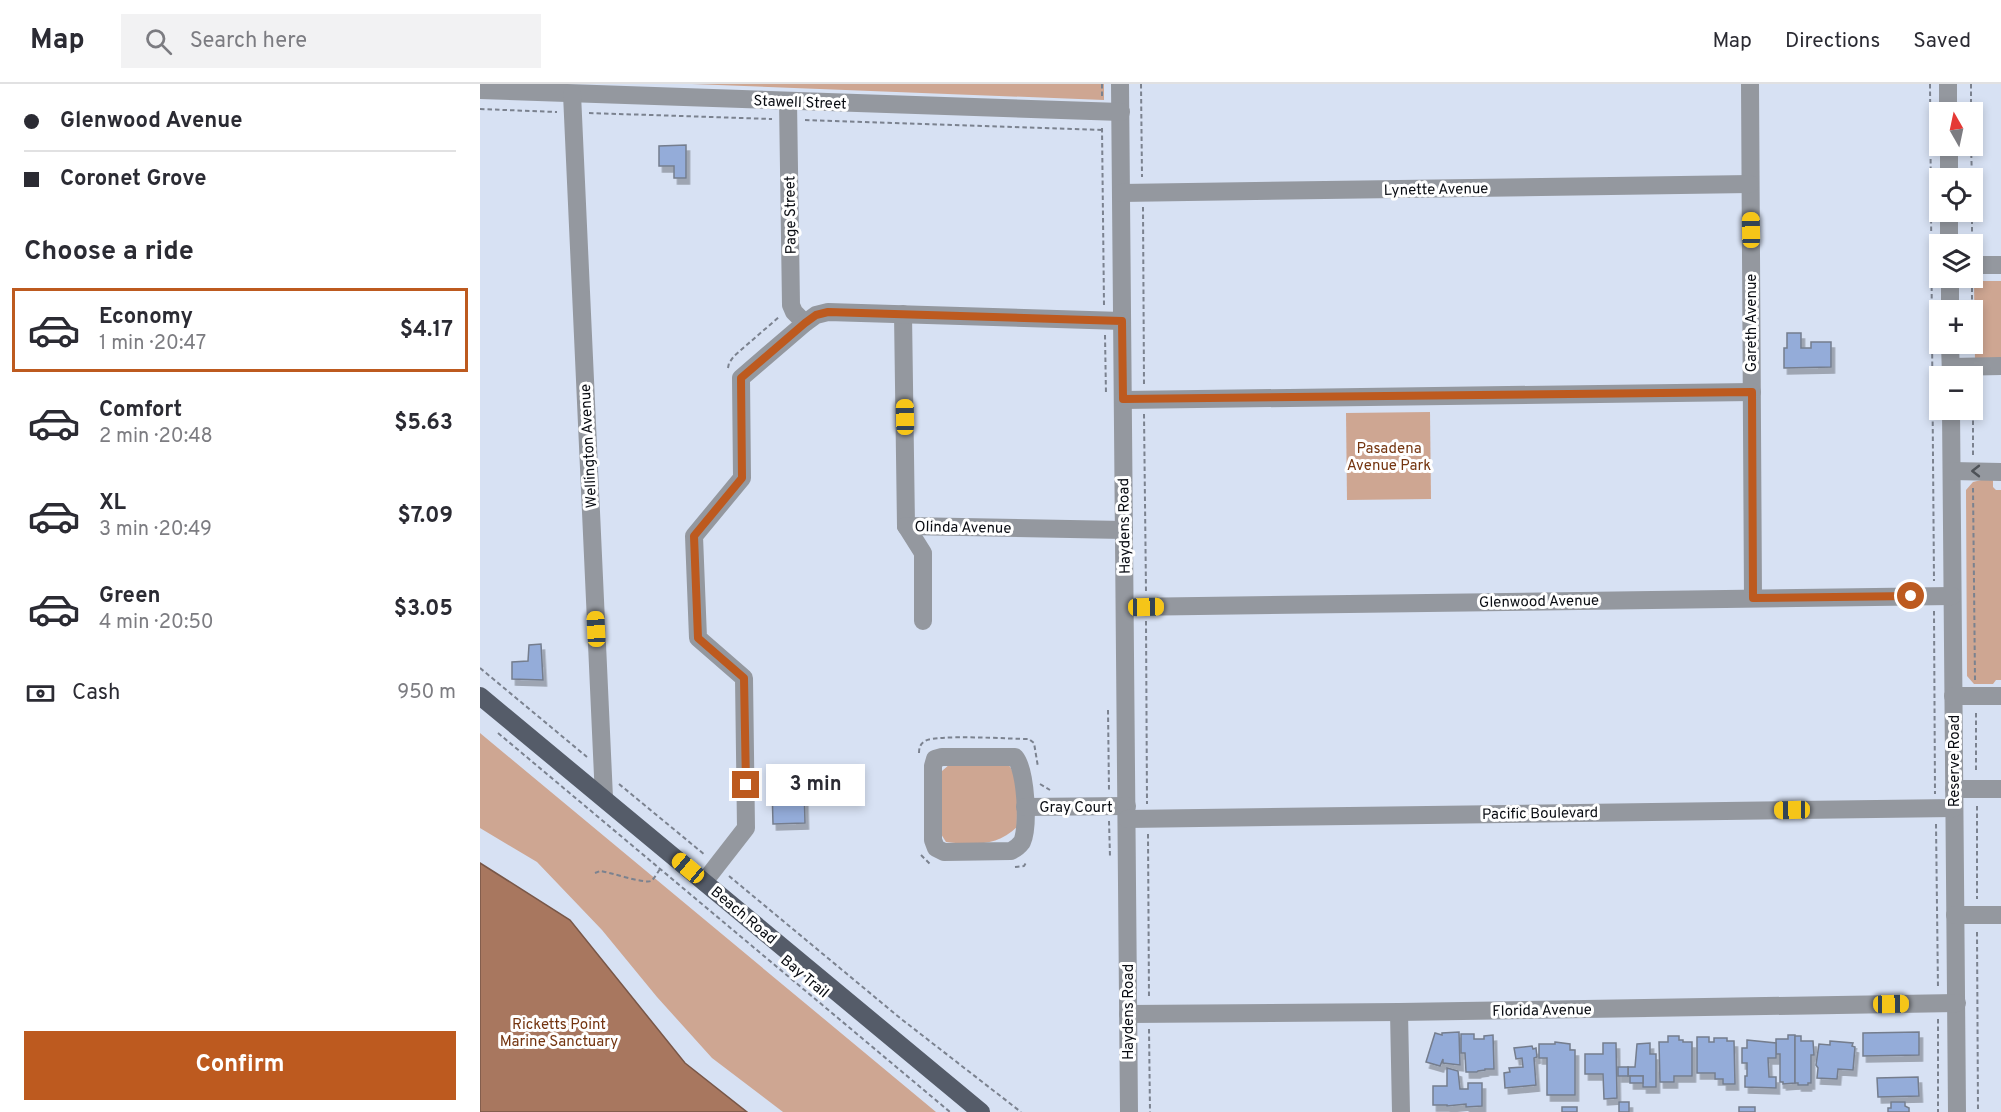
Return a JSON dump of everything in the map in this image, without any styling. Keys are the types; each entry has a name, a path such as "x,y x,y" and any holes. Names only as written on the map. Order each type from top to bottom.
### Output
{"main road":[{"name":"Beach Road","path":"480,696 981,1112"}],"street":[{"name":"Haydens Road","path":"1120,84 1129,1112"},
{"name":"Gareth Avenue","path":"1750,84 1753,598"},
{"path":"1948,84 1948,102"},
{"name":"Stawell Street","path":"480,90 1120,112"},
{"name":"Wellington Avenue","path":"572,94 604,798"},
{"name":"Page Street","path":"788,101 791,305"},
{"name":"Lynette Avenue","path":"1121,193 1750,184"},
{"path":"1983,265 2001,265"},
{"path":"791,305 794,312 805,323"},
{"path":"704,882 746,828 744,678 698,638 694,536 742,478 741,378 805,323 816,315 828,312 1122,321"},
{"name":"Olinda Avenue","path":"903,314 906,526 1124,530"},
{"path":"1983,366 2001,366"},
{"path":"1123,399 1752,392"},
{"name":"Reserve Road","path":"1951,420 1957,1112"},
{"path":"1952,471 2001,471"},
{"path":"906,526 923,553 923,621"},
{"name":"Glenwood Avenue","path":"1125,607 1953,596"},
{"path":"1953,696 2001,696"},
{"name":"Gray Court","path":"942,757 1015,757 1023,772 1025,807 1022,841 1017,848 1011,851 944,852 936,848 933,840 933,766 935,759 942,757"},
{"path":"1954,789 2001,789"},
{"name":"Gray Court","path":"1025,807 1127,813"},
{"name":"Pacific Boulevard","path":"1127,813 1954,808"},
{"path":"1955,915 2001,915"},
{"name":"Florida Avenue","path":"1128,1014 1957,1003"},
{"path":"1399,1012 1401,1112"}],"path":[{"path":"1971,84 1971,102"},
{"path":"727,375 729,363 734,356 791,305"},
{"path":"1973,354 1973,366"},
{"path":"1973,420 1978,1112"},
{"path":"480,668 900,1018 1021,1112"},
{"name":"Bay Trail","path":"497,733 950,1112"},
{"path":"919,761 920,746 929,739 1029,739 1034,743 1037,766"},
{"path":"1039,778 1042,787 1051,790"},
{"path":"920,852 921,857 931,865"},
{"path":"1008,867 1024,866 1029,856"},
{"path":"595,873 600,871 634,880 651,881 660,869"}],"green space":[{"path":"692,84 1104,84 1104,100"},
{"path":"1983,281 2001,281 2001,360 1975,360 1975,354 1983,354 1983,300 1974,300 1974,288 1983,288"},
{"name":"Pasadena Avenue Park","path":"1430,412 1431,499 1347,500 1346,413"},
{"path":"1993,477 1993,487 2001,490 2001,680 1996,680 1993,684 1974,684 1967,676 1966,490 1973,482"},
{"path":"480,733 936,1112 783,1112 712,1058 657,997 602,930 537,862 480,828"},
{"path":"950,764 1008,764 1015,778 1017,827 1001,838 984,843 946,842 941,834 942,771"}],"shaded area":[{"name":"Ricketts Point Marine Sanctuary","path":"480,863 570,920 685,1063 747,1112 480,1112"}],"building":[{"path":"686,145 686,178 674,178 674,166 659,166 659,146"},
{"path":"1787,333 1801,333 1801,348 1811,348 1811,342 1831,342 1831,367 1784,368"},
{"path":"541,644 543,680 512,679 512,662 528,661 529,645"},
{"path":"804,786 805,823 773,824 772,787"},
{"path":"1459,1032 1460,1065 1443,1063 1443,1059 1440,1066 1426,1062 1435,1033 1442,1035 1442,1033"},
{"path":"1919,1032 1919,1055 1863,1056 1863,1033"},
{"path":"1461,1034 1474,1034 1474,1039 1484,1039 1484,1036 1493,1035 1494,1069 1466,1072 1465,1053 1461,1053"},
{"path":"1788,1035 1795,1035 1795,1083 1783,1084 1780,1082 1780,1054 1776,1054 1776,1039 1788,1039"},
{"path":"1668,1036 1679,1036 1679,1040 1683,1042 1692,1042 1692,1076 1674,1076 1674,1082 1660,1082 1659,1042 1668,1042"},
{"path":"1795,1036 1801,1036 1801,1041 1813,1041 1811,1083 1808,1085 1795,1083"},
{"path":"1697,1037 1709,1037 1709,1042 1714,1042 1714,1038 1727,1038 1727,1041 1734,1041 1735,1084 1723,1084 1723,1079 1715,1079 1715,1073 1697,1073"},
{"path":"1747,1040 1776,1043 1776,1058 1768,1058 1769,1077 1776,1077 1776,1088 1745,1087 1747,1063 1742,1063 1742,1048 1747,1048"},
{"path":"1830,1041 1853,1043 1852,1046 1855,1047 1853,1070 1838,1069 1837,1079 1817,1078 1819,1044 1830,1045"},
{"path":"1555,1042 1570,1044 1570,1050 1575,1050 1575,1095 1547,1095 1547,1058 1539,1058 1539,1044 1555,1044"},
{"path":"1603,1043 1616,1043 1617,1098 1604,1099 1603,1074 1585,1074 1585,1054 1603,1054"},
{"path":"1650,1043 1650,1054 1656,1054 1656,1087 1643,1087 1643,1076 1628,1076 1628,1067 1635,1067 1637,1044"},
{"path":"1532,1046 1533,1049 1536,1048 1537,1057 1534,1058 1536,1085 1505,1088 1504,1073 1510,1072 1509,1068 1523,1067 1522,1058 1516,1059 1514,1048"},
{"path":"1618,1067 1628,1067 1628,1076 1618,1076"},
{"path":"1447,1068 1458,1071 1460,1089 1468,1089 1468,1083 1482,1083 1482,1106 1433,1105 1433,1086 1447,1086"},
{"path":"1630,1076 1643,1076 1643,1083 1630,1083"},
{"path":"1918,1077 1919,1096 1878,1097 1877,1078"},
{"path":"1619,1102 1629,1102 1629,1112 1619,1112"},
{"path":"1891,1102 1905,1102 1909,1112 1888,1112"},
{"path":"1562,1107 1577,1107 1577,1112 1562,1112"},
{"path":"1739,1107 1755,1107 1755,1112 1739,1112"}],"route":[{"path":"746,785 744,678 698,638 694,536 742,478 741,378 805,323 816,315 828,312 1122,321 1123,399 1752,392 1753,598 1911,596"}]}
